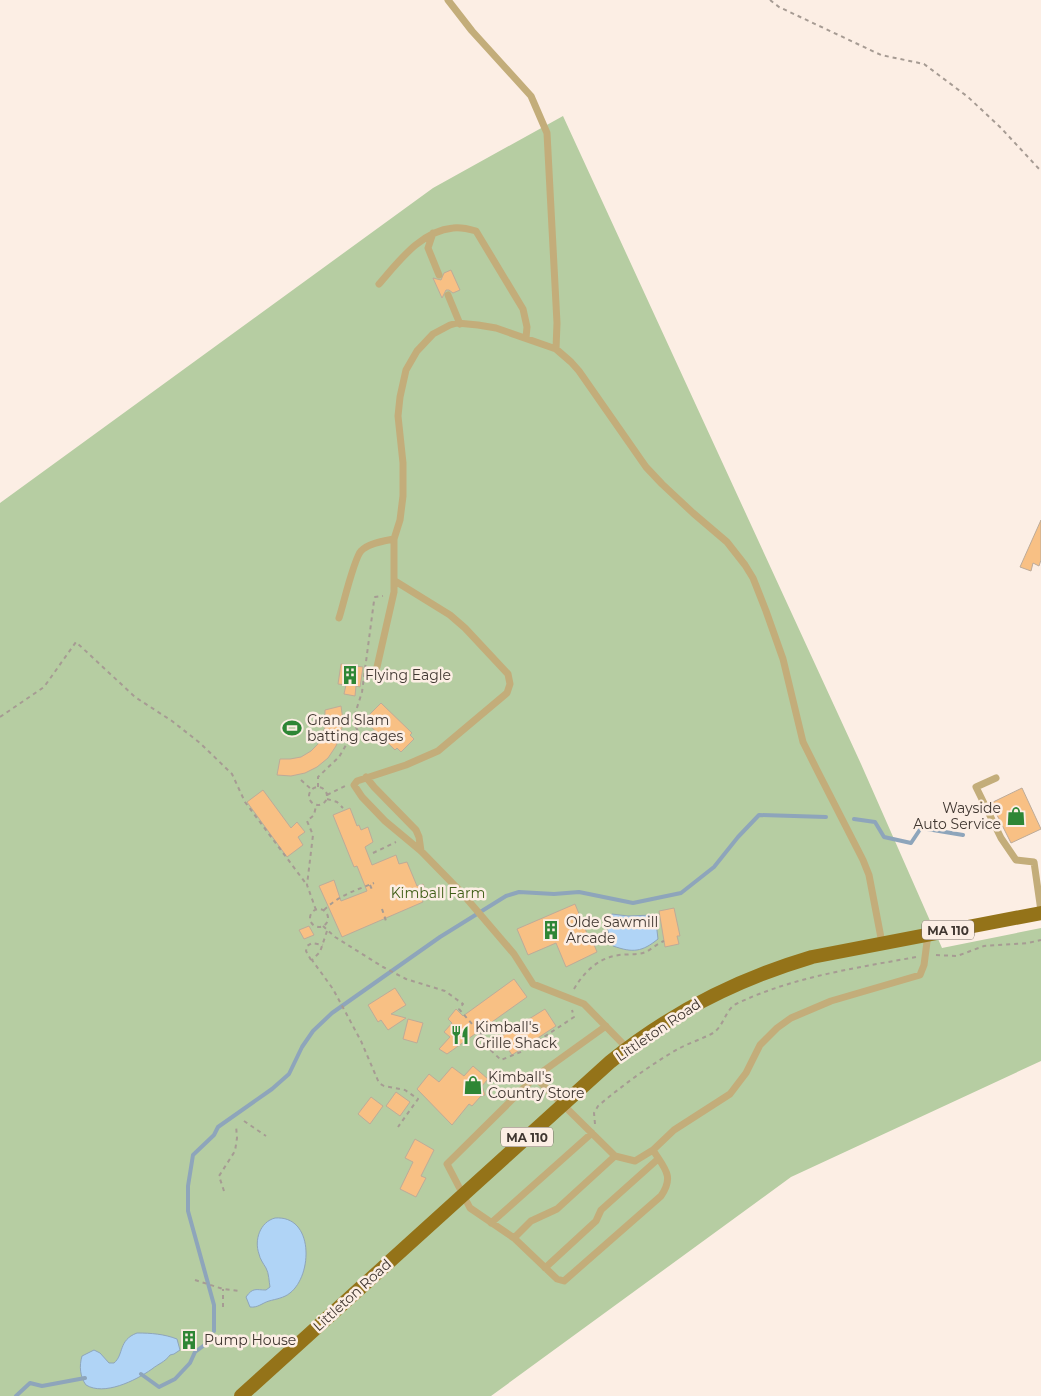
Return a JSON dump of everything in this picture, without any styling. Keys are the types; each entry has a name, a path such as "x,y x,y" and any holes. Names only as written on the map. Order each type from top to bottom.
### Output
{"main road":[{"name":"Littleton Road","path":"241,1396 627,1048 692,1005 735,984 776,968 812,957 1041,912"}],"lane":[{"path":"448,0 472,31 531,96 547,133 556,348"},
{"path":"379,284 412,248 433,233 452,228 476,231 523,309 527,327 526,338"},
{"path":"433,233 428,248 439,275"},
{"path":"448,296 460,324"},
{"path":"377,667 393,597 394,539 400,520 404,496 398,416 403,378 412,360 428,339 450,325 460,324 496,328 556,348 579,371 646,467 692,513 727,542 753,578 783,658 803,742 869,875 882,943"},
{"path":"339,618 355,562 361,551 394,539"},
{"path":"394,581 450,615 465,628 508,674 509,689 479,718 438,751 406,765 356,781 354,785 362,797 385,821 421,851 461,892 514,954 533,984 569,996 584,1004 627,1048"},
{"path":"366,777 416,830 421,851"},
{"path":"996,778 976,787 1001,838 1016,860 1034,862 1041,912"},
{"path":"535,1077 616,1156 635,1161 653,1150 674,1130 730,1094 746,1073 760,1045 777,1028 792,1018 831,1000 920,975 924,965 928,934"},
{"path":"606,1026 535,1077 447,1164 470,1208 514,1238 557,1279 564,1281 661,1196 667,1188 668,1174 653,1150"},
{"path":"491,1224 592,1133"},
{"path":"514,1238 531,1221 557,1209 616,1156"},
{"path":"545,1268 596,1221 601,1210 658,1159"}],"path":[{"path":"770,0 779,7 881,55 924,64 968,97 1001,128 1041,171"},
{"path":"318,787 317,779 319,775 335,762 349,740 358,731 354,724 354,717 362,692 375,597 393,597"},
{"path":"0,717 44,687 76,642 135,697 172,721 200,743 232,774 245,802 308,885 316,910"},
{"path":"301,780 312,790"},
{"path":"327,795 356,781"},
{"path":"316,806 309,796 312,790 318,787"},
{"path":"316,806 324,803 327,799 326,791 318,787"},
{"path":"327,799 337,802 343,808"},
{"path":"308,885 313,836 307,822 314,815 316,806"},
{"path":"373,853 406,839"},
{"path":"324,926 315,926 311,922 310,916 316,910 324,910 331,903 346,894 374,883"},
{"path":"370,885 374,892"},
{"path":"382,909 386,921"},
{"path":"324,910 328,914 328,920 324,926"},
{"path":"324,926 335,937 383,967 398,975 445,991 463,1004 459,1009 485,1039 482,1042 501,1060 524,1051 574,1017 569,996 581,977 591,967 610,957 646,952 664,942"},
{"path":"312,960 323,945 327,931"},
{"path":"323,945 312,943 307,946 306,951 339,1002 361,1041 379,1083 384,1086 405,1090 418,1099 398,1127"},
{"path":"244,1121 266,1136"},
{"path":"224,1191 219,1176 235,1151 236,1125"},
{"path":"195,1280 223,1289 240,1291"},
{"path":"223,1289 223,1306"},
{"path":"182,1340 194,1330"}],"green space":[{"name":"Kimball Farm","path":"563,116 861,764 942,948 1041,928 1041,1061 791,1177 491,1396 0,1396 0,503 433,188"}],"water":[{"path":"612,914 628,916 653,915 656,922 658,939 647,947 637,950 626,950 613,946 605,922"},
{"path":"275,1218 288,1220 297,1226 303,1236 306,1248 306,1261 303,1273 298,1284 288,1295 250,1307 246,1297 248,1294 253,1290 266,1290 270,1287 268,1272 259,1256 257,1243 262,1227 265,1223"},
{"path":"137,1333 157,1334 177,1339 180,1350 170,1355 145,1374 119,1386 102,1389 86,1385 81,1371 82,1356 94,1350 100,1353 109,1363 114,1363 124,1343"}],"building":[{"path":"451,270 460,290 453,293 446,290 442,298 433,278 441,280 444,273"},
{"path":"1041,520 1041,560 1039,566 1033,563 1031,571 1020,567"},
{"name":"Flying Eagle","path":"341,664 363,667 360,687 356,686 355,696 344,694 346,685 338,684"},
{"path":"381,703 412,733 410,735 414,739 401,752 397,748 395,750 364,720"},
{"path":"341,706 343,720 341,734 328,758 317,767 305,773 291,776 277,775 280,759 301,757 318,744 325,727 325,710"},
{"name":"Wayside Auto Service","path":"1022,788 1041,829 1011,843 991,803"},
{"path":"263,790 291,828 297,822 305,832 298,837 303,845 287,857 247,802"},
{"path":"350,808 357,826 359,825 361,830 368,827 373,842 365,847 372,865 396,855 399,864 407,862 417,886 423,884 427,894 421,897 423,902 342,937 319,886 334,880 341,901 367,891 357,866 354,867 333,815"},
{"name":"Olde Sawmill Arcade","path":"575,904 591,943 593,942 597,952 566,967 556,943 528,955 517,929"},
{"path":"674,908 680,936 677,936 679,944 665,947 659,911"},
{"path":"309,926 314,935 304,939 299,930"},
{"path":"514,979 527,997 447,1054 439,1049 450,1037 444,1032 452,1023 448,1019 456,1009 463,1016"},
{"path":"395,988 406,1005 391,1014 406,1018 388,1030 381,1020 378,1022 368,1005"},
{"path":"545,1009 556,1026 512,1055 500,1037"},
{"path":"408,1019 423,1023 417,1043 403,1039"},
{"path":"473,1066 488,1079 482,1086 485,1095 481,1096 472,1106 469,1104 452,1125 417,1089 429,1074 439,1082 452,1067 464,1076"},
{"path":"396,1092 410,1102 400,1116 386,1106"},
{"path":"371,1097 383,1106 370,1124 358,1114"},
{"path":"415,1139 434,1150 421,1176 426,1178 416,1197 400,1189 413,1162 405,1158"}],"waterway":[{"path":"214,1331 214,1305 188,1211 188,1186 193,1155 214,1135 218,1127 272,1089 289,1074 302,1047 313,1031 332,1013 440,937 506,896 519,892 554,894 579,892 633,903 681,893 714,867 759,815 826,817"},
{"path":"854,819 875,822 884,837 911,843 921,828 963,835"},
{"path":"141,1374 159,1387 175,1379 190,1363 195,1352 210,1341"},
{"path":"16,1396 30,1383 42,1386 85,1378"}],"place":[{"name":"Flying Eagle","path":"350,675"},
{"name":"Grand Slam batting cages","path":"292,728"},
{"name":"Wayside Auto Service","path":"1016,816"},
{"name":"Olde Sawmill Arcade","path":"551,930"},
{"name":"Kimball's Grille Shack","path":"460,1035"},
{"name":"Kimball's Country Store","path":"473,1085"},
{"name":"Pump House","path":"189,1340"}]}
